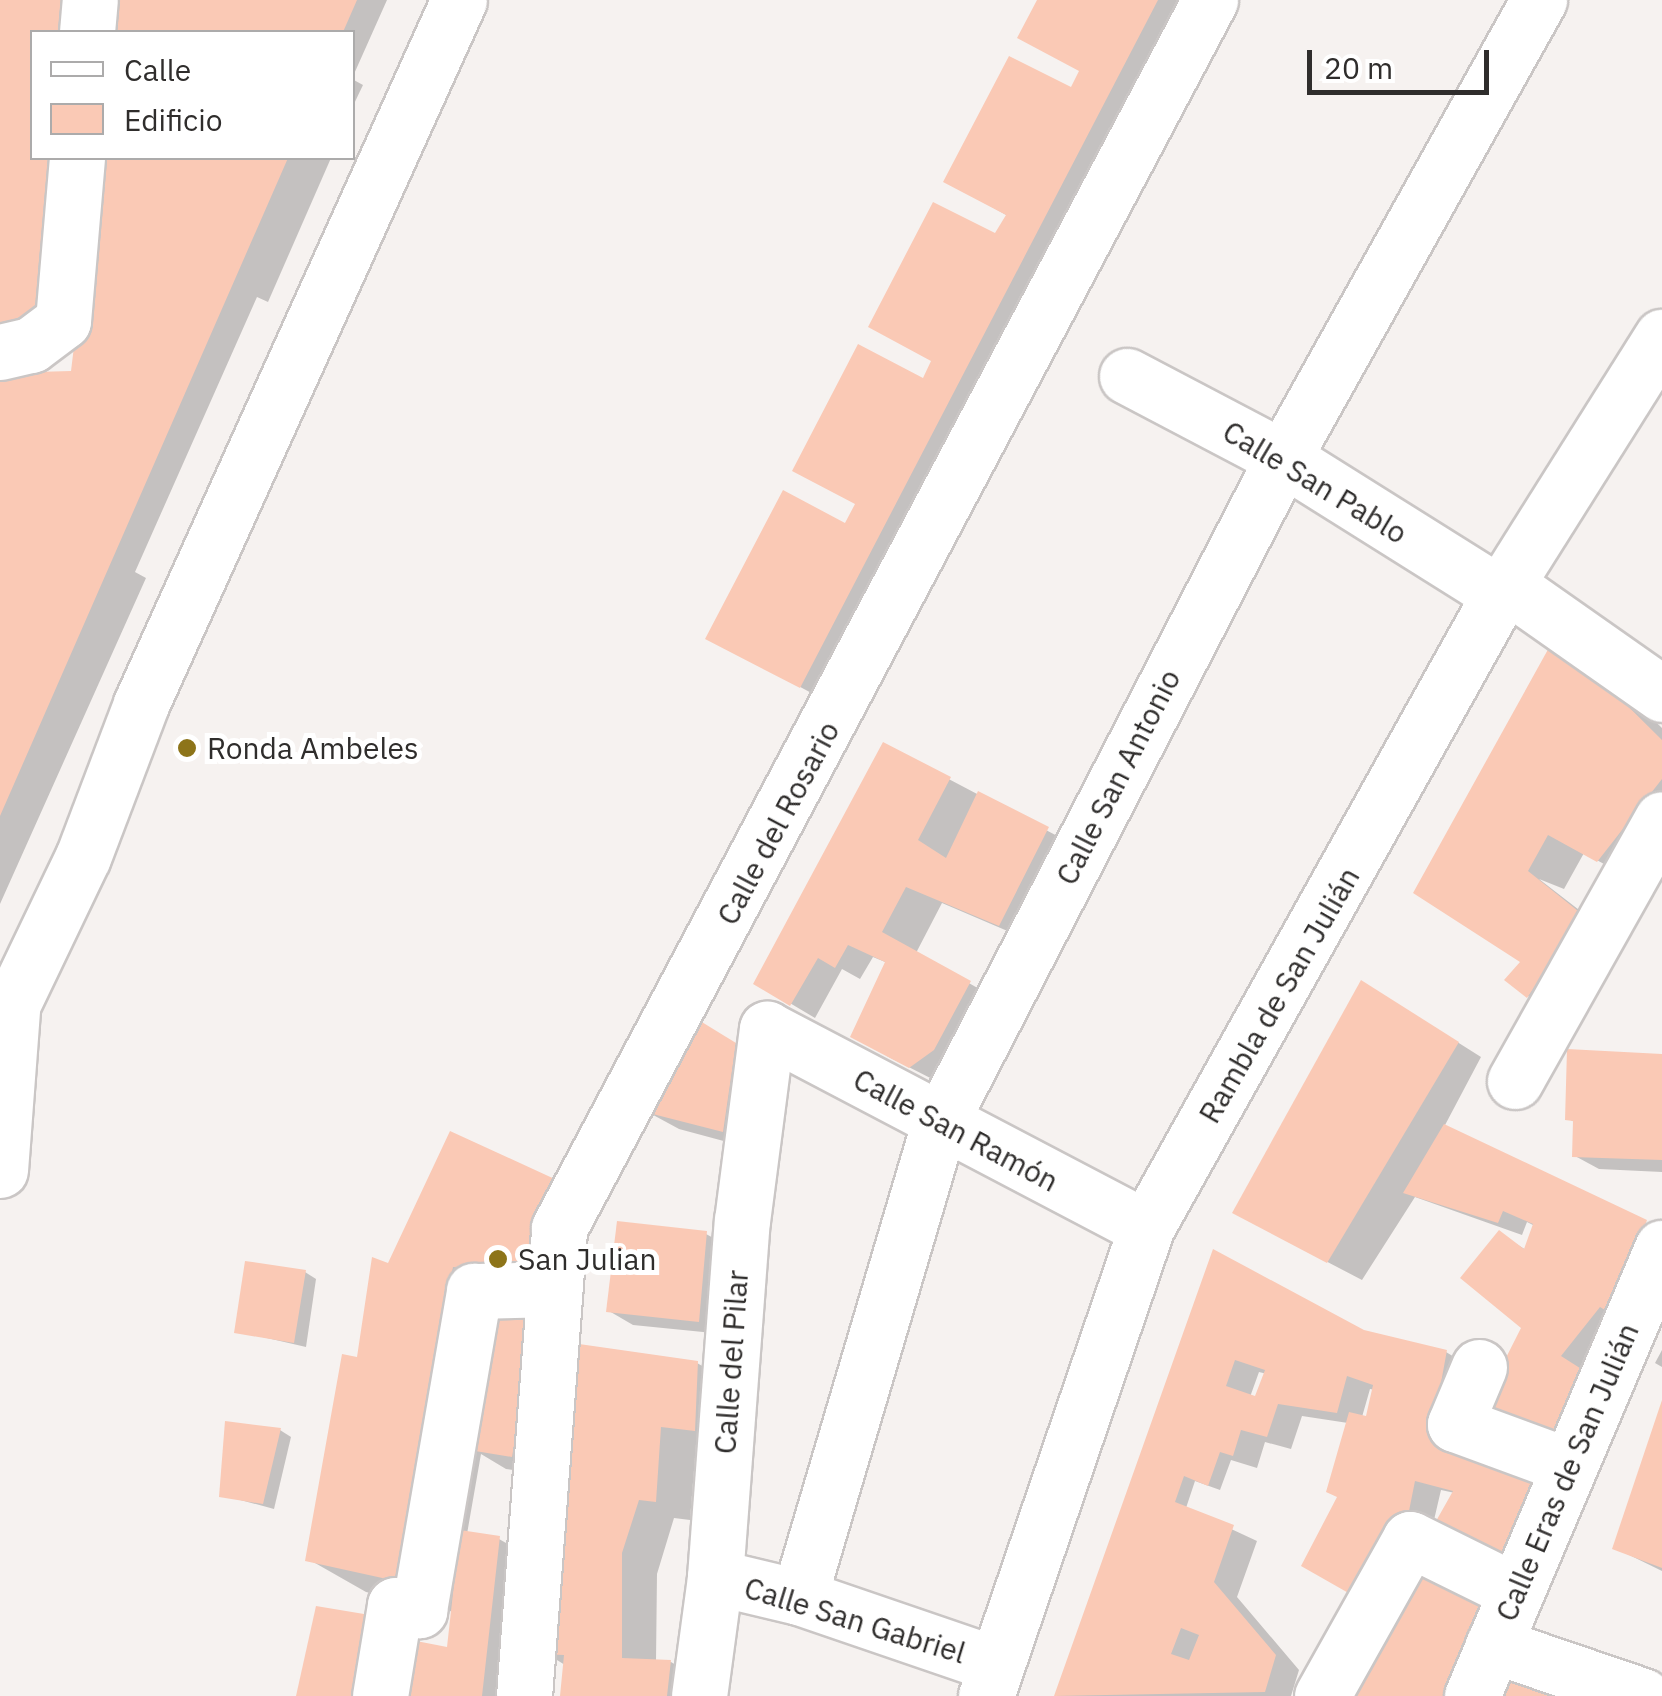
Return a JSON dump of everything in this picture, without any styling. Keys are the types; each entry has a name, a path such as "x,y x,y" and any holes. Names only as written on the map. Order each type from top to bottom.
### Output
{"street":[{"path":"87,30 90,0"},
{"path":"0,1170 5,1046 141,704 460,0"},
{"name":"Calle del Rosario","path":"524,1696 559,1228 1210,0"},
{"name":"Calle San Antonio","path":"799,1597 939,1124 1283,458 1539,0"},
{"path":"0,352 31,346 64,321 77,160"},
{"name":"Rambla de San Julián","path":"991,1680 1146,1228 1505,590 1662,337"},
{"name":"Calle San Pablo","path":"1126,376 1283,458 1505,590"},
{"path":"1505,590 1662,694"},
{"path":"1515,1081 1662,820"},
{"name":"Calle San Ramón","path":"767,1028 939,1124 1146,1228"},
{"name":"Calle del Pilar","path":"698,1696 715,1577 742,1221 767,1028"},
{"name":"Calle Eras de San Julián","path":"1472,1696 1568,1466 1646,1323 1662,1248"},
{"path":"380,1696 407,1608 474,1291 554,1289"},
{"path":"1478,1367 1454,1424 1568,1466"},
{"path":"1322,1696 1410,1539 1515,1591"},
{"name":"Calle San Gabriel","path":"715,1577 799,1597 991,1680"},
{"path":"1493,1645 1643,1696"}],"building":[{"path":"0,0 72,0 71,30 30,30 30,160 62,160 42,312 0,323"},
{"path":"108,0 357,0 344,30 106,30"},
{"path":"1037,0 1158,0 800,688 705,639 783,490 845,523 855,504 792,471 858,344 923,378 931,361 868,327 933,202 995,233 1006,215 943,182 1009,56 1071,87 1079,71 1017,38"},
{"path":"97,160 287,160 0,816 0,373 71,371"},
{"path":"1556,635 1662,740 1662,779 1597,862 1548,835 1528,871 1583,915 1527,998 1504,980 1520,962 1413,893"},
{"path":"883,742 951,777 918,840 946,858 978,791 1049,827 999,926 906,887 882,932 971,981 934,1050 909,1068 850,1037 885,962 848,945 835,968 818,958 790,1006 753,984"},
{"path":"1361,980 1459,1042 1327,1263 1232,1213"},
{"path":"692,1016 736,1043 723,1132 641,1111"},
{"path":"1567,1049 1662,1054 1662,1160 1572,1157 1573,1121 1565,1120"},
{"path":"1444,1124 1647,1220 1613,1315 1600,1307 1561,1356 1583,1370 1549,1443 1476,1417 1521,1328 1460,1278 1499,1230 1524,1249 1533,1224 1503,1211 1498,1223 1403,1193"},
{"path":"450,1131 559,1181 518,1273 453,1267 396,1581 305,1561 342,1354 357,1357 372,1257 388,1263"},
{"path":"617,1221 707,1231 699,1322 606,1312"},
{"path":"1213,1249 1364,1330 1447,1350 1432,1432 1544,1475 1503,1565 1431,1530 1453,1491 1415,1481 1407,1521 1359,1599 1301,1566 1337,1497 1326,1492 1349,1412 1366,1416 1373,1385 1347,1376 1337,1413 1278,1404 1267,1437 1241,1430 1233,1456 1220,1452 1208,1486 1184,1476 1175,1502 1234,1525 1214,1582 1276,1655 1265,1692 1054,1696","holes":["1235,1360 1265,1370 1255,1396 1226,1386","1181,1628 1199,1635 1189,1660 1171,1654"]},
{"path":"245,1261 306,1270 294,1343 234,1333"},
{"path":"491,1311 536,1318 512,1457 469,1450"},
{"path":"579,1344 698,1361 695,1431 661,1427 656,1502 639,1500 622,1553 622,1658 671,1660 667,1696 560,1696 564,1655 541,1654"},
{"path":"1662,1400 1662,1568 1612,1549"},
{"path":"225,1421 281,1428 263,1504 219,1497"},
{"path":"460,1530 500,1536 482,1696 395,1696 406,1639 447,1647"},
{"path":"1416,1559 1491,1598 1449,1696 1356,1696"},
{"path":"316,1606 370,1615 372,1696 296,1696"},
{"path":"1507,1669 1579,1696 1496,1696"}],"place":[{"name":"Ronda Ambeles","path":"187,748"},
{"name":"San Julian","path":"498,1259"}]}
